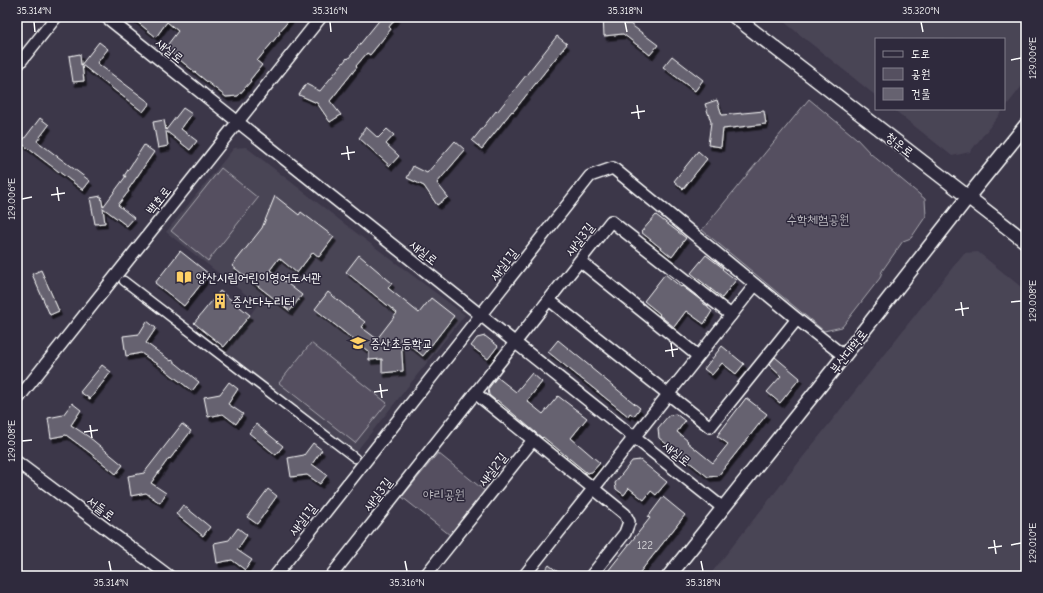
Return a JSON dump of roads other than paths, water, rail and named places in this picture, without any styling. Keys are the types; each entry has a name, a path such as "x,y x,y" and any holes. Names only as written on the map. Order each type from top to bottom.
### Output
{"street":[{"path":"17,66 56,17"},
{"name":"새실로","path":"106,17 723,508"},
{"name":"백호로","path":"17,400 321,17"},
{"name":"청운로","path":"735,17 1026,242"},
{"name":"부산대학로","path":"669,576 1026,124"},
{"name":"새실1길","path":"275,576 590,176 613,168 796,319 844,356"},
{"name":"새실3길","path":"332,576 611,221 731,315"},
{"path":"580,261 698,356"},
{"path":"124,281 355,458"},
{"path":"524,576 755,284"},
{"path":"549,300 710,427 796,319"},
{"path":"475,393 625,514 629,522 624,533 591,576"},
{"name":"새실2길","path":"425,576 533,440"},
{"name":"서들로","path":"17,462 169,576"}],"place":[{"name":"양산시립어린이영어도서관","path":"184,277"},
{"name":"증산다누리터","path":"220,301"},
{"name":"증산초등학교","path":"358,343"}],"park label":[{"name":"수학체험공원","path":"818,219"},
{"name":"야리공원","path":"444,494"}]}
